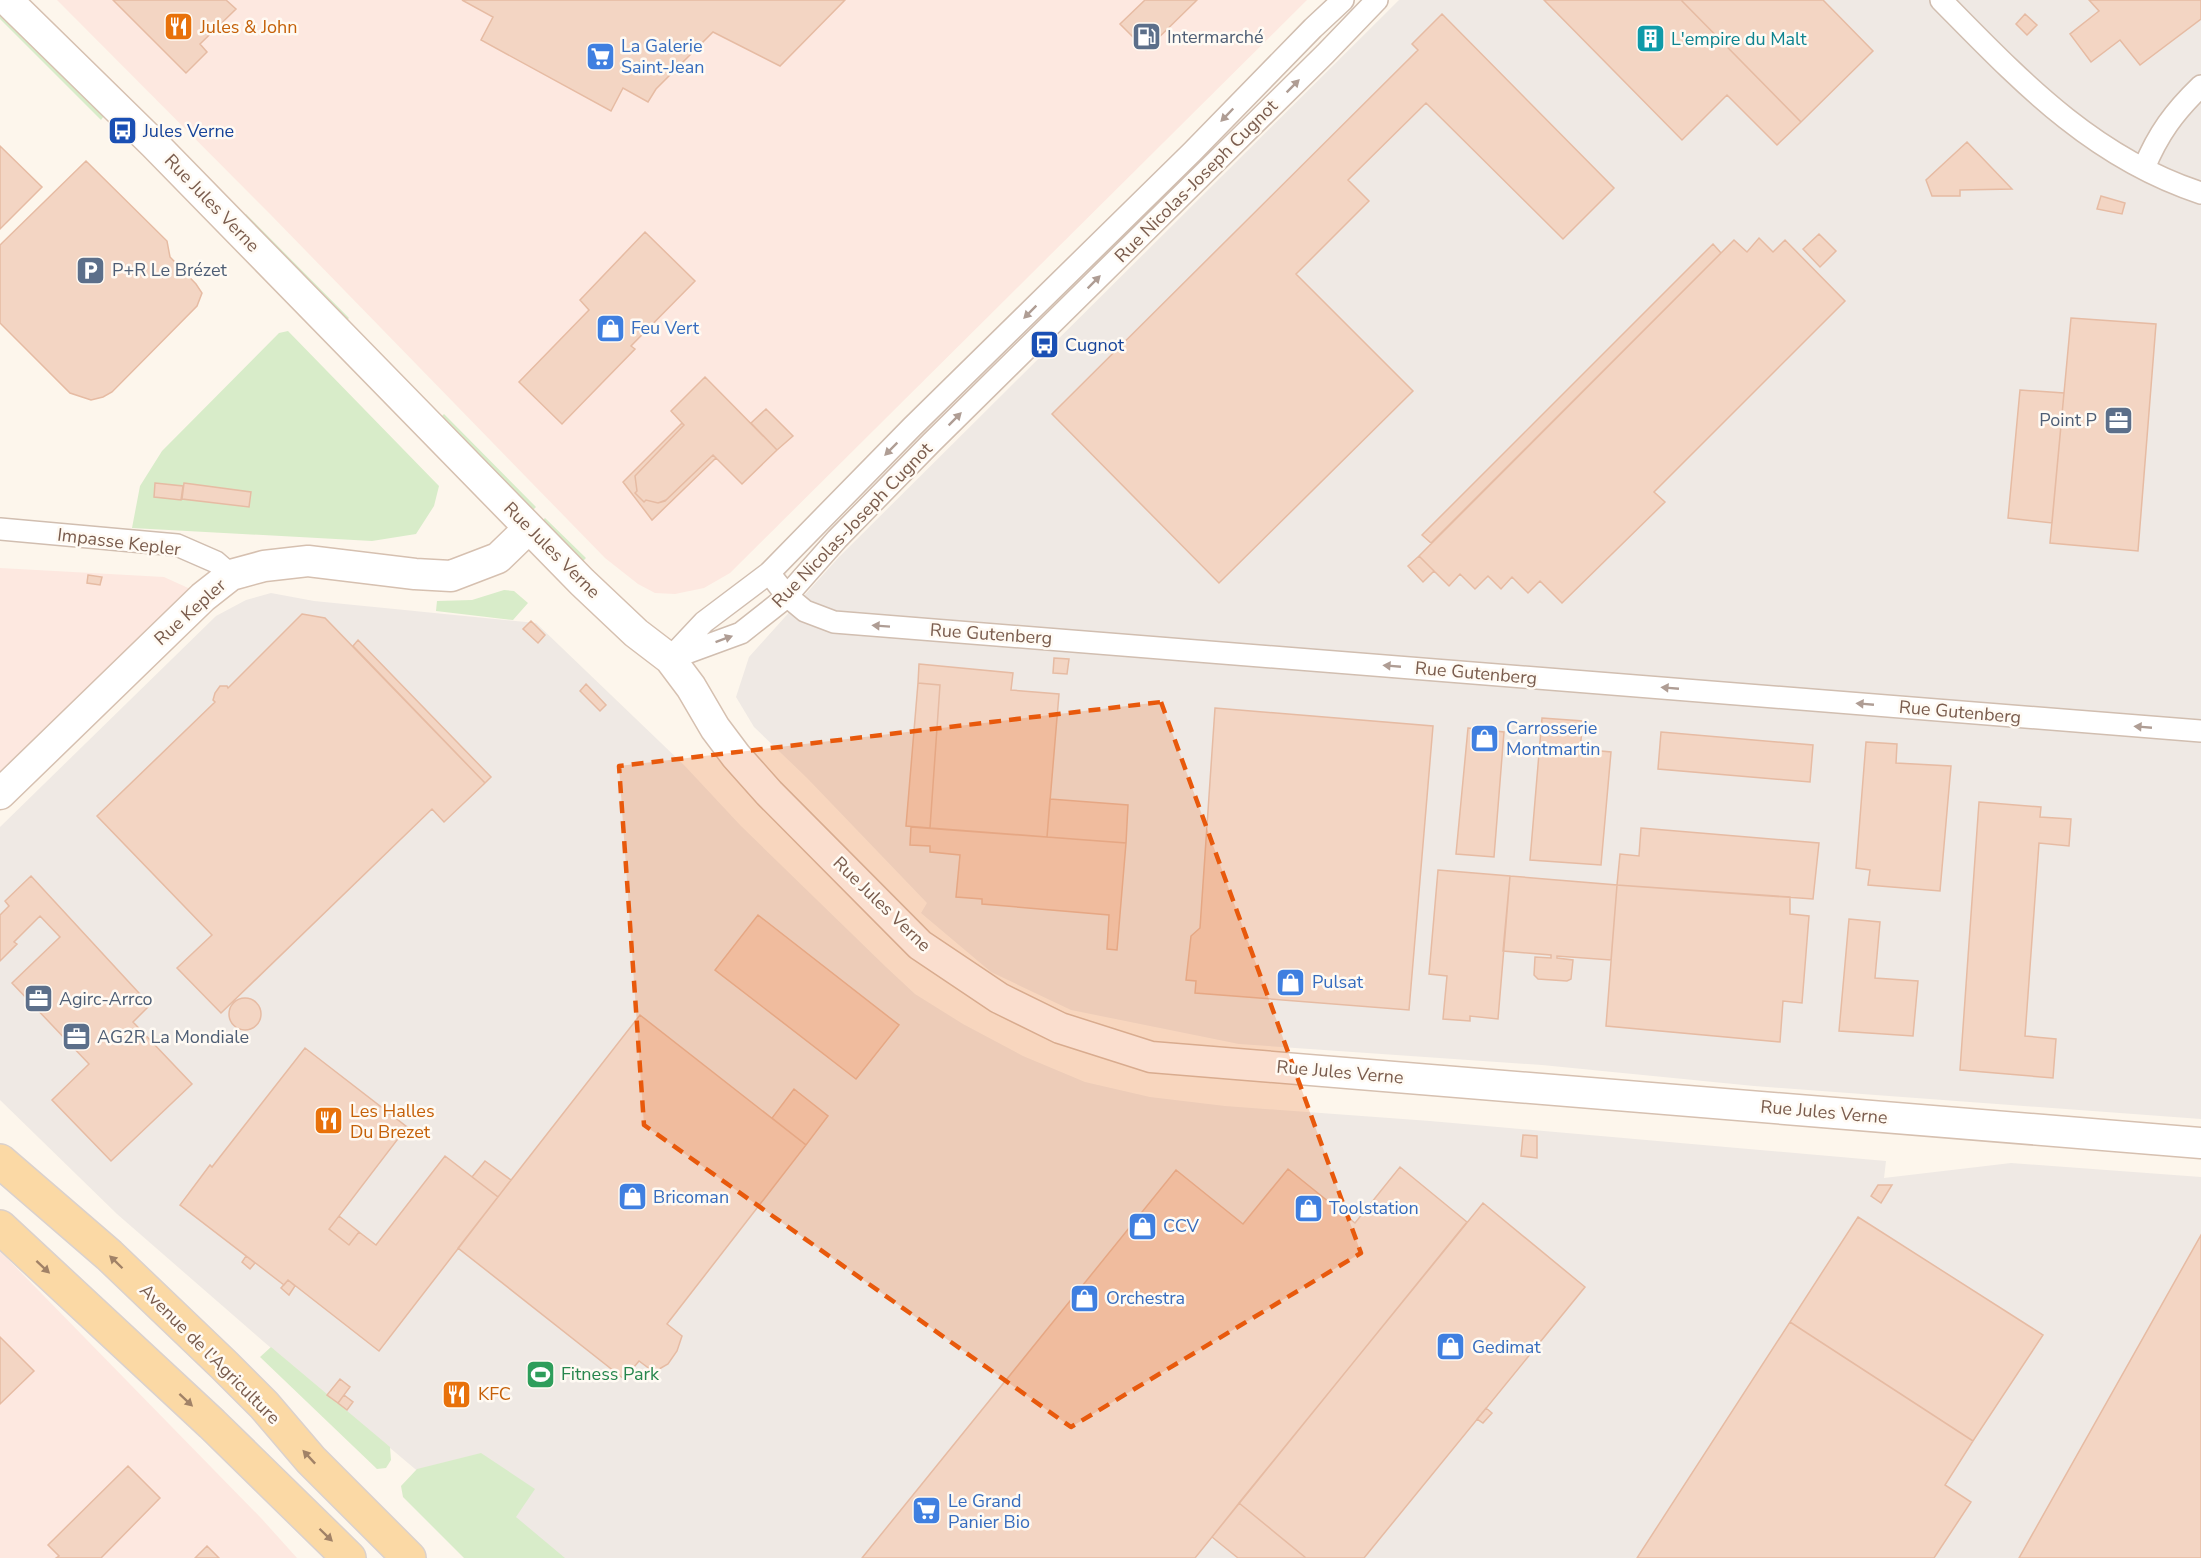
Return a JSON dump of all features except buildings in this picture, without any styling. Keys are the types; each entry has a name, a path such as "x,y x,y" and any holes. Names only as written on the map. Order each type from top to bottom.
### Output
{"main road":[{"name":"Rue Jules Verne","path":"8,0 154,144 582,582 636,633 670,659 736,756 920,945 999,998 1060,1028 1151,1057 2201,1143"},
{"name":"Rue Kepler","path":"0,794 202,597 231,575 264,566 309,561 451,576 498,558 529,528"},
{"name":"Avenue de l'Agriculture","path":"0,1161 109,1255 224,1365 264,1405 311,1460 410,1558"},
{"path":"0,1227 212,1424 350,1558"}],"street":[{"name":"Rue Nicolas-Joseph Cugnot","path":"670,659 704,622 769,573 912,427 1343,0"},
{"name":"Rue Nicolas-Joseph Cugnot","path":"670,659 741,633 787,596 837,539 931,442 1377,0"},
{"path":"1941,0 2019,79 2091,139 2144,168 2201,193"},
{"path":"2144,168 2162,131 2181,105 2201,86"},
{"name":"Impasse Kepler","path":"0,529 177,545 216,562 231,575"},
{"name":"Rue Gutenberg","path":"769,573 787,596 805,611 843,623 2201,731"}],"highlighted area":[{"path":"1161,702 1361,1253 1071,1427 644,1125 619,766"}],"shaded area":[{"path":"57,0 1307,0 730,573 704,588 675,594 655,593 638,584 605,558 270,214"},
{"path":"1399,0 2201,0 2201,1119 1754,1086 1542,1065 1239,1044 1071,1010 991,972 921,913 927,903 807,778 754,727 736,697 749,657 839,557"},
{"path":"0,568 164,577 197,592 0,779"},
{"path":"271,593 314,601 536,623 684,765 741,826 915,994 963,1024 1023,1056 1085,1082 1150,1097 1225,1106 1430,1121 1886,1161 1884,1178 2011,1163 2201,1177 2201,1558 521,1558 264,1342 117,1214 0,1100 0,827 216,616 246,600"},
{"path":"0,1251 261,1518 297,1558 0,1558"}],"green space":[{"path":"0,7 106,113 101,120 0,19"},
{"path":"246,214 349,318 344,323 241,218"},
{"path":"288,331 439,486 434,506 416,534 372,541 132,528 140,486 162,451 279,333"},
{"path":"444,414 536,507 531,512 439,419"},
{"path":"545,518 586,558 581,563 540,523"},
{"path":"504,590 514,591 528,603 513,620 436,611 437,601 472,600"},
{"path":"271,1347 390,1447 391,1460 386,1468 377,1469 260,1357"},
{"path":"481,1453 535,1489 516,1517 565,1558 464,1558 403,1497 401,1486 417,1469"}],"place":[{"name":"Jules & John","path":"179,27"},
{"name":"Intermarché","path":"1146,37"},
{"name":"L'empire du Malt","path":"1650,39"},
{"name":"La Galerie Saint-Jean","path":"600,56"},
{"name":"Jules Verne","path":"122,131"},
{"name":"P+R Le Brézet","path":"91,270"},
{"name":"Feu Vert","path":"610,328"},
{"name":"Cugnot","path":"1044,345"},
{"name":"Point P","path":"2118,420"},
{"name":"Carrosserie Montmartin","path":"1485,738"},
{"name":"Pulsat","path":"1291,982"},
{"name":"Agirc-Arrco","path":"38,999"},
{"name":"AG2R La Mondiale","path":"76,1037"},
{"name":"Les Halles Du Brezet","path":"329,1121"},
{"name":"Bricoman","path":"632,1197"},
{"name":"Toolstation","path":"1308,1208"},
{"name":"CCV","path":"1142,1226"},
{"name":"Orchestra","path":"1085,1298"},
{"name":"Gedimat","path":"1451,1347"},
{"name":"Fitness Park","path":"540,1374"},
{"name":"KFC","path":"457,1394"},
{"name":"Le Grand Panier Bio","path":"927,1511"}]}
